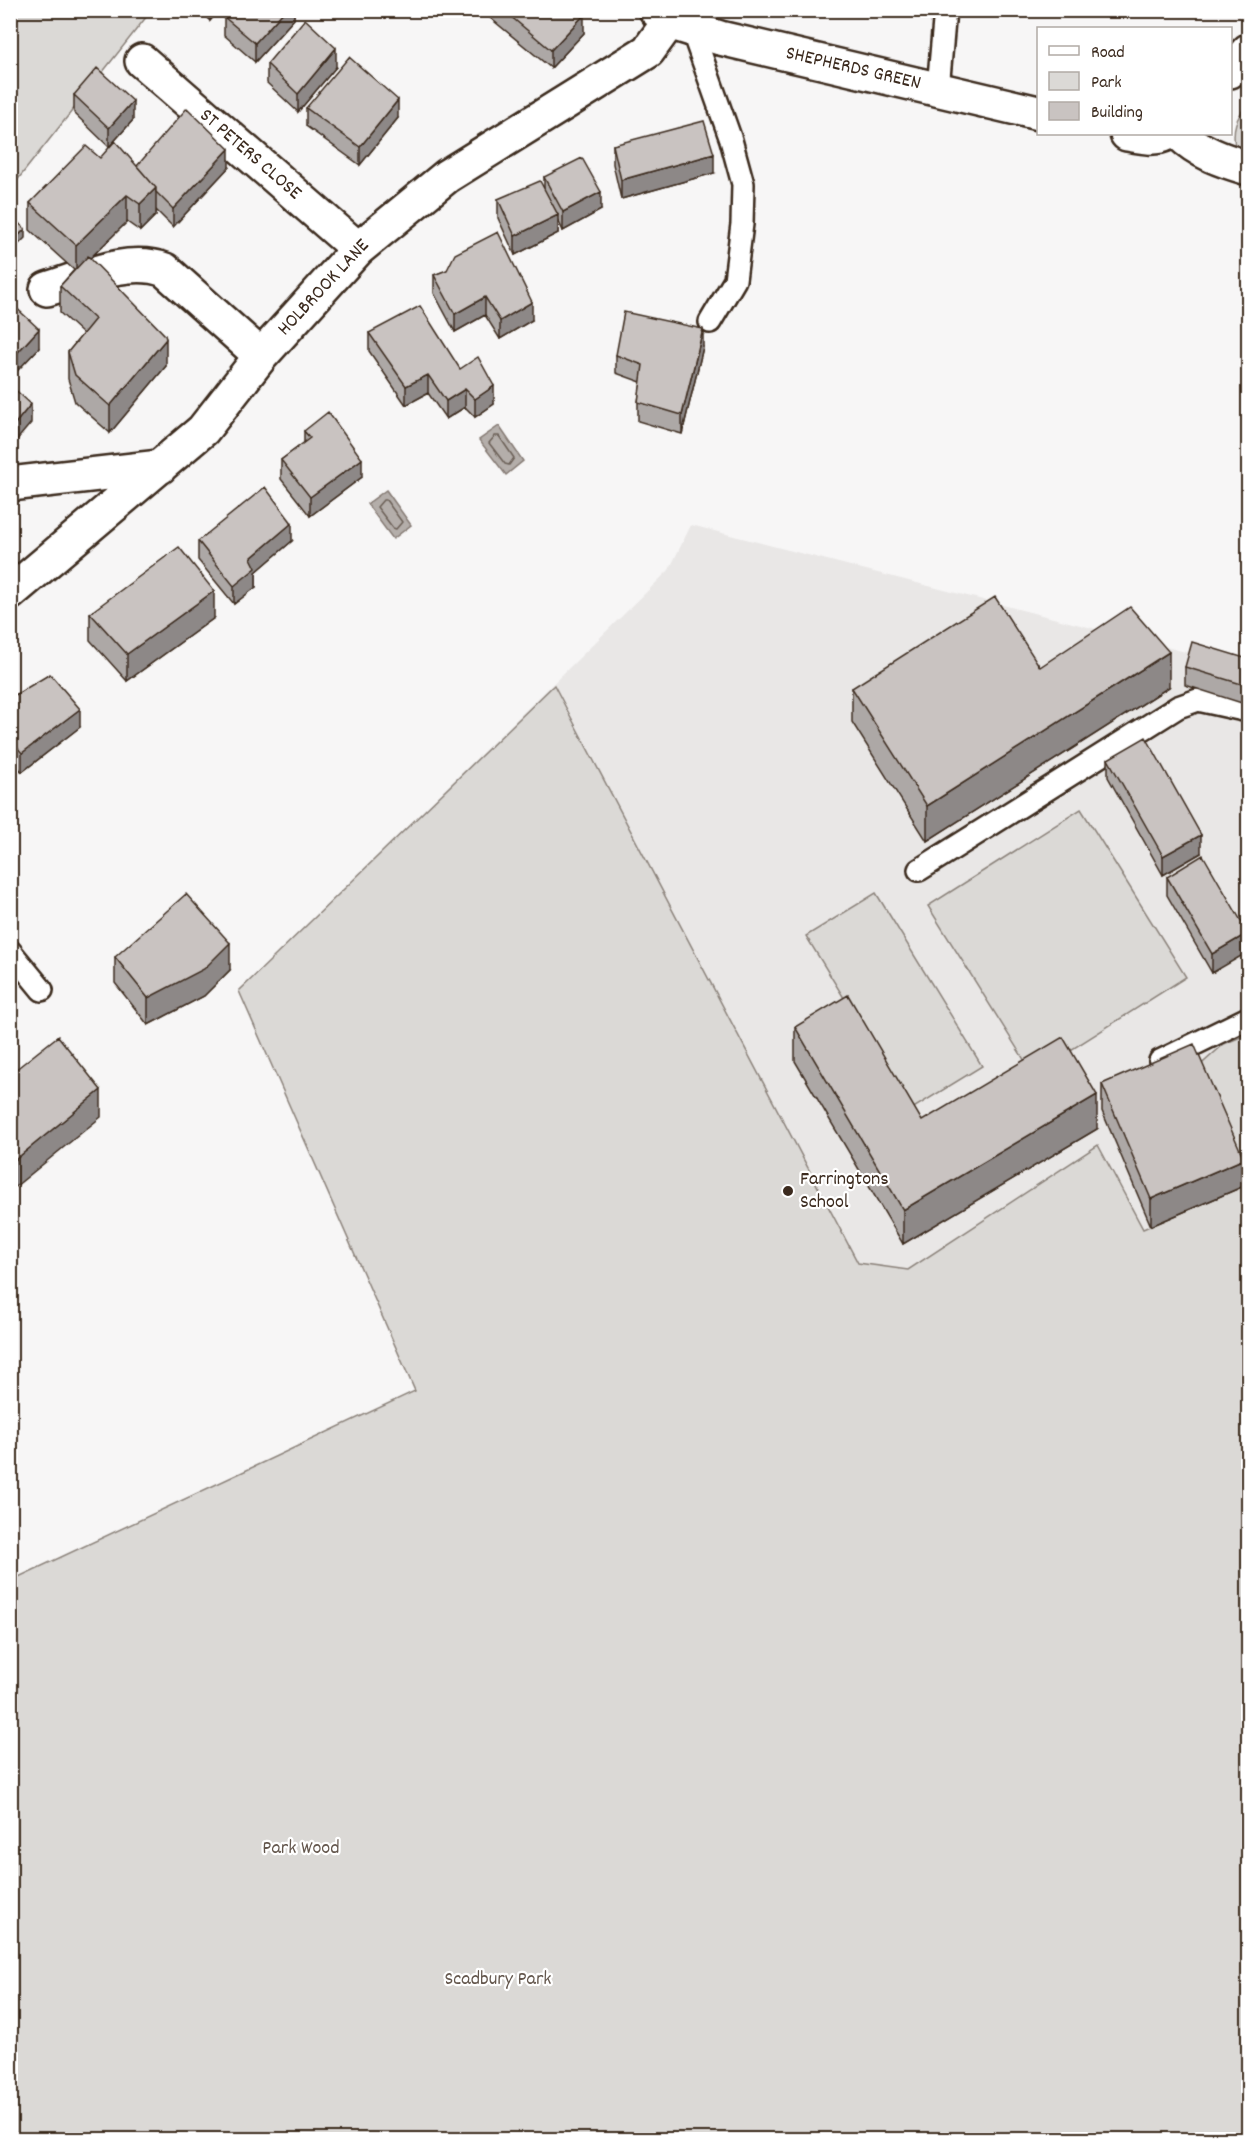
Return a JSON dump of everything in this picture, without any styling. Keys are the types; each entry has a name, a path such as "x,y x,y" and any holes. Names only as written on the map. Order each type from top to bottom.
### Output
{"street":[{"name":"SHEPHERDS GREEN","path":"672,21 1037,113"},
{"name":"HOLBROOK LANE","path":"10,593 203,430 261,356 358,249 447,176 648,51 672,21"},
{"path":"1232,69 1248,51"},
{"name":"ST PETERS CLOSE","path":"142,61 358,249"},
{"path":"1135,135 1164,135"},
{"path":"1181,135 1212,157 1248,168"},
{"path":"47,289 133,265 155,266 165,270 261,356"},
{"path":"10,484 160,467"}],"lane":[{"path":"938,89 945,10"},
{"path":"672,21 731,140 743,184 742,224 735,280 710,322"},
{"path":"919,870 1178,707 1198,700 1248,711"},
{"path":"10,951 42,990"},
{"path":"1139,1071 1248,1018"}],"shaded area":[{"name":"Farringtons School","path":"691,525 1248,668 1248,2139 415,1391 239,991 669,570"}],"green space":[{"path":"11,11 151,11 11,188"},
{"path":"1248,103 1248,154 1235,147 1234,134 1238,119"},
{"name":"Farringtons School","path":"554,685 858,1263 908,1270 1098,1145 1143,1229 1243,1186 1194,1071 1224,1044 1248,1034 1248,2139 11,2139 10,1581 415,1391 239,991"},
{"path":"1081,809 1186,977 1033,1074 928,906"},
{"path":"876,893 982,1066 912,1109 806,936"}],"water":[{"path":"499,426 523,461 506,475 479,440"},
{"path":"386,490 411,525 393,539 367,504"}],"building":[{"path":"230,10 285,10 255,43 224,17"},
{"path":"503,10 579,10 584,15 551,50"},
{"path":"305,19 336,48 298,94 267,64"},
{"path":"349,57 398,100 360,147 306,108"},
{"path":"97,68 133,101 109,128 74,95"},
{"path":"187,108 229,149 173,209 156,192 156,188 137,166"},
{"path":"704,121 714,154 621,180 613,145"},
{"path":"115,141 156,188 140,204 127,195 76,245 30,203 86,146 100,158"},
{"path":"582,158 601,192 563,212 544,177"},
{"path":"540,181 558,215 515,236 498,199"},
{"path":"10,215 25,229 10,244"},
{"path":"498,232 532,302 500,321 485,297 455,314 434,275 447,270 455,254"},
{"path":"88,256 165,335 166,339 110,406 75,375 68,352 95,319 60,286"},
{"path":"10,302 39,329 17,353 10,347"},
{"path":"420,306 460,369 478,357 494,386 475,399 465,389 446,401 428,375 406,386 369,333"},
{"path":"624,312 703,329 682,415 638,402 643,365 616,355"},
{"path":"10,385 31,404 10,430"},
{"path":"328,412 362,459 310,497 281,460 310,438 304,431"},
{"path":"265,487 292,523 251,558 256,568 234,586 198,541"},
{"path":"179,547 214,591 127,654 90,613"},
{"path":"995,597 1040,667 1130,607 1169,652 927,806 852,688"},
{"path":"1192,642 1248,659 1248,686 1185,667"},
{"path":"50,674 80,709 22,753 10,739 10,698"},
{"path":"1146,737 1201,835 1163,856 1108,759"},
{"path":"1203,855 1248,933 1212,954 1167,877"},
{"path":"186,894 230,943 204,969 148,998 115,957"},
{"path":"848,995 922,1121 1063,1037 1097,1095 903,1210 795,1027"},
{"path":"58,1036 101,1090 10,1164 10,1074"},
{"path":"1194,1044 1244,1159 1151,1199 1102,1084"}],"place":[{"name":"Farringtons School","path":"788,1191"}],"park label":[{"name":"Park Wood","path":"301,1849"},
{"name":"Scadbury Park","path":"498,1980"}]}
